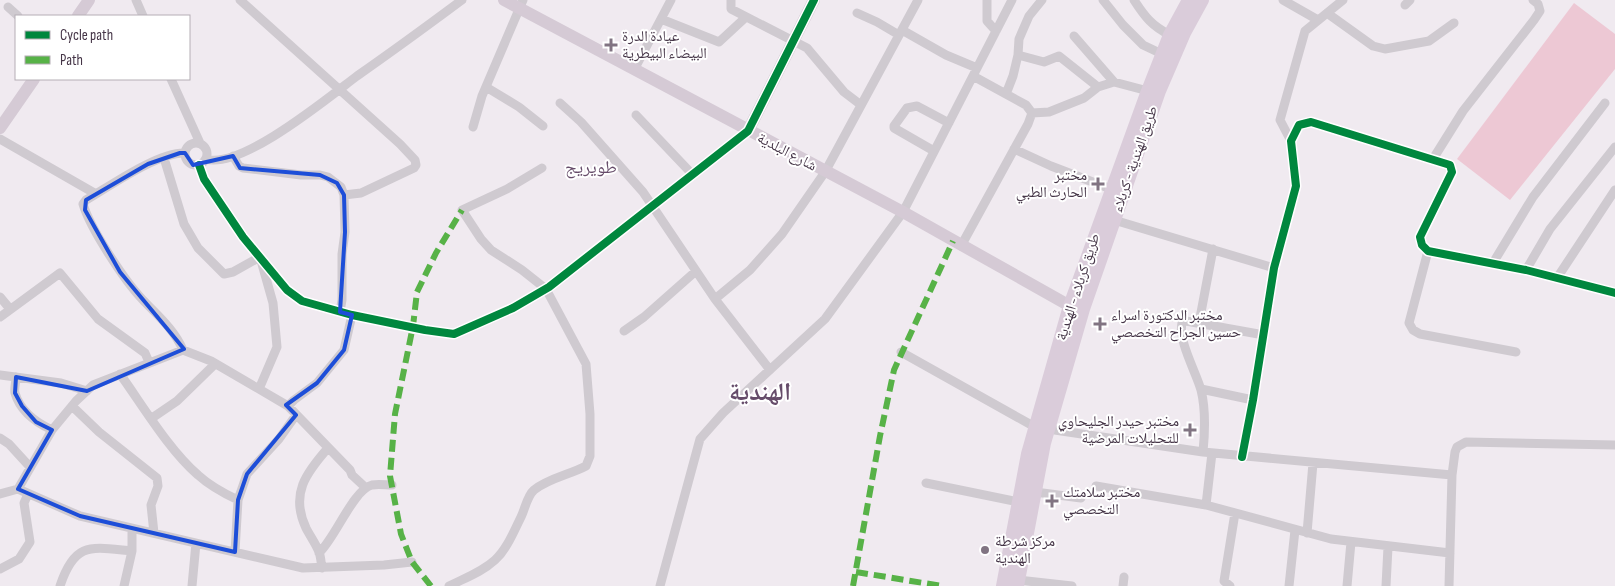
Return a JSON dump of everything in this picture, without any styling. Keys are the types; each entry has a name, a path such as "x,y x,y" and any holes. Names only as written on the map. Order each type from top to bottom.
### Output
{"main road":[{"path":"79,15 89,0"},
{"name":"شارع البلدية","path":"504,0 521,5 634,70 903,212 1070,306"},
{"path":"748,131 814,0"},
{"name":"طريق كربلاء - الهندية","path":"1003,586 1019,502 1041,428 1070,306 1111,189 1162,54 1189,0"},
{"name":"طريق الهندية - كربلاء","path":"1018,583 1035,492 1041,428 1158,91 1184,33 1202,0"},
{"path":"0,128 33,80"}],"street":[{"path":"136,0 143,15"},
{"path":"240,0 400,144 415,160 416,165 414,168 361,193 344,195"},
{"path":"200,143 191,144 187,148 185,153 186,159 190,164 233,156 260,144 294,124 462,0"},
{"path":"731,0 730,9 807,48 844,92 861,105"},
{"path":"715,299 750,270 782,234 826,172 918,0"},
{"path":"987,0 987,21 996,31"},
{"path":"660,586 700,439 722,413 825,319 903,212 1012,0"},
{"path":"1006,94 1018,55 1019,39 1029,16 1042,0"},
{"path":"1104,0 1123,25 1143,45 1162,54"},
{"path":"1134,0 1142,13 1155,27 1170,35"},
{"path":"1282,0 1318,20"},
{"path":"1242,457 1274,268 1296,186 1291,141 1280,120 1305,31 1343,0"},
{"path":"1433,160 1463,111 1540,11 1538,4 1533,0"},
{"path":"634,70 661,19 666,1"},
{"path":"473,127 486,86 521,5"},
{"path":"8,7 17,15"},
{"path":"857,13 901,32 946,55 1026,105 1032,113"},
{"path":"1327,13 1373,46 1385,49 1429,41 1454,24"},
{"path":"661,19 719,42 746,17"},
{"path":"1074,36 1114,82 1148,91"},
{"path":"1018,55 1044,62 1058,56 1098,88"},
{"path":"171,80 200,143 207,150 203,162 204,179 243,237 287,290 302,301 340,312 425,330 454,334 513,308 546,289 748,131"},
{"path":"1032,113 1049,112 1084,98 1098,88 1114,82"},
{"path":"486,86 519,107 543,126"},
{"path":"560,103 581,122 642,192 715,299 770,370"},
{"path":"1493,263 1533,197 1605,103"},
{"path":"934,151 894,128 894,126 907,108 917,106 948,123"},
{"path":"961,246 1032,113"},
{"path":"636,114 693,174"},
{"path":"1291,141 1299,125 1311,122 1450,165 1452,172 1420,238 1422,245 1428,251 1526,270 1615,293"},
{"path":"0,139 96,194"},
{"path":"1526,270 1550,229 1615,147"},
{"path":"1014,149 1051,166 1111,189"},
{"path":"185,153 172,154 148,164 86,200 83,204 98,235 128,283 173,331 183,350 215,364 288,406 366,488"},
{"path":"233,156 242,168 328,177 341,188 344,195 345,232 342,254 340,312"},
{"path":"164,158 184,224 198,248 224,274 233,272 260,257"},
{"path":"449,586 481,571 496,559 508,544 533,491 551,480 573,473 586,466 590,456 590,414 586,364 546,289 522,270 491,250 481,239 462,210 507,189 542,168"},
{"path":"1557,278 1615,190"},
{"path":"1114,220 1274,268"},
{"path":"1199,323 1213,249"},
{"path":"1428,251 1409,323 1414,330 1420,334 1516,352"},
{"path":"259,389 277,347 273,303 260,257"},
{"path":"624,331 644,317 696,271"},
{"path":"0,317 60,273 98,319 145,353 149,362"},
{"path":"0,298 10,309"},
{"path":"288,406 317,383 344,350 352,315"},
{"path":"1206,505 1207,453 1204,403 1181,328 1182,323 1186,321 1264,335"},
{"path":"18,489 52,430 87,390 120,374 183,350"},
{"path":"901,352 1041,428 1207,453 1452,476"},
{"path":"152,418 178,401 215,364"},
{"path":"120,374 174,449 198,475 220,491 238,500"},
{"path":"0,375 61,382 87,390"},
{"path":"16,377 16,393 22,406 36,422 52,430"},
{"path":"1201,389 1253,400"},
{"path":"72,406 99,432 156,478 158,486 152,505 154,533"},
{"path":"235,552 238,500 247,474 279,439 296,415"},
{"path":"0,438 9,444 30,467"},
{"path":"1449,586 1452,476 1457,447 1466,442 1615,445"},
{"path":"322,568 319,552 305,525 300,508 303,483 310,468 328,448"},
{"path":"1307,533 1313,463"},
{"path":"926,482 1019,502"},
{"path":"319,552 335,532 352,502 366,488 372,485 392,485"},
{"path":"1096,486 1206,505 1331,539 1450,553"},
{"path":"0,494 18,489 80,516 303,568 412,562"},
{"path":"1035,492 1081,498"},
{"path":"0,569 19,559 30,542 24,503 28,494"},
{"path":"1230,586 1224,581 1235,513"},
{"path":"124,586 132,551 132,528"},
{"path":"1288,586 1295,530"},
{"path":"1348,586 1351,542"},
{"path":"192,586 196,543"},
{"path":"1386,586 1388,547"},
{"path":"60,586 71,561 81,552 92,548 132,551"},
{"path":"1018,583 1072,586"}],"highlighted area":[{"path":"180,153 185,153 193,165 233,156 240,168 320,175 337,183 344,195 345,232 340,312 352,315 344,350 317,383 286,405 296,415 247,474 238,500 235,552 80,516 18,489 52,430 36,422 22,406 15,393 16,377 87,391 184,349 120,272 85,210 86,200 148,164"}],"shaded area":[{"path":"1574,3 1615,34 1615,69 1510,200 1457,159"}],"marked path":[{"path":"431,586 412,562 401,534 390,476 395,414 413,326 417,292 436,253 462,210"},
{"path":"853,586 894,370 953,241"},
{"path":"856,572 942,586"}],"cycle path":[{"path":"199,165 204,179 243,237 287,290 302,301 352,315 454,334 513,308 549,287 748,131 814,0"},
{"path":"1242,457 1274,268 1296,186 1291,141 1299,125 1311,122 1450,165 1452,172 1420,237 1422,245 1428,251 1526,270 1615,293"}],"place":[{"name":"عيادة الدرة البيضاء البيطرية","path":"611,45"},
{"name":"مختبر الحارث الطبي","path":"1098,184"},
{"name":"مختبر الدكتورة اسراء حسين الجراح التخصصي","path":"1100,324"},
{"name":"مختبر حيدر الجليحاوي للتحليلات المرضية","path":"1190,430"},
{"name":"مختبر سلامتك التخصصي","path":"1052,501"},
{"name":"مركز شرطة الهندية","path":"985,550"}],"district":[{"name":"طويريج","path":"591,167"},
{"name":"الهندية","path":"760,392"}]}
